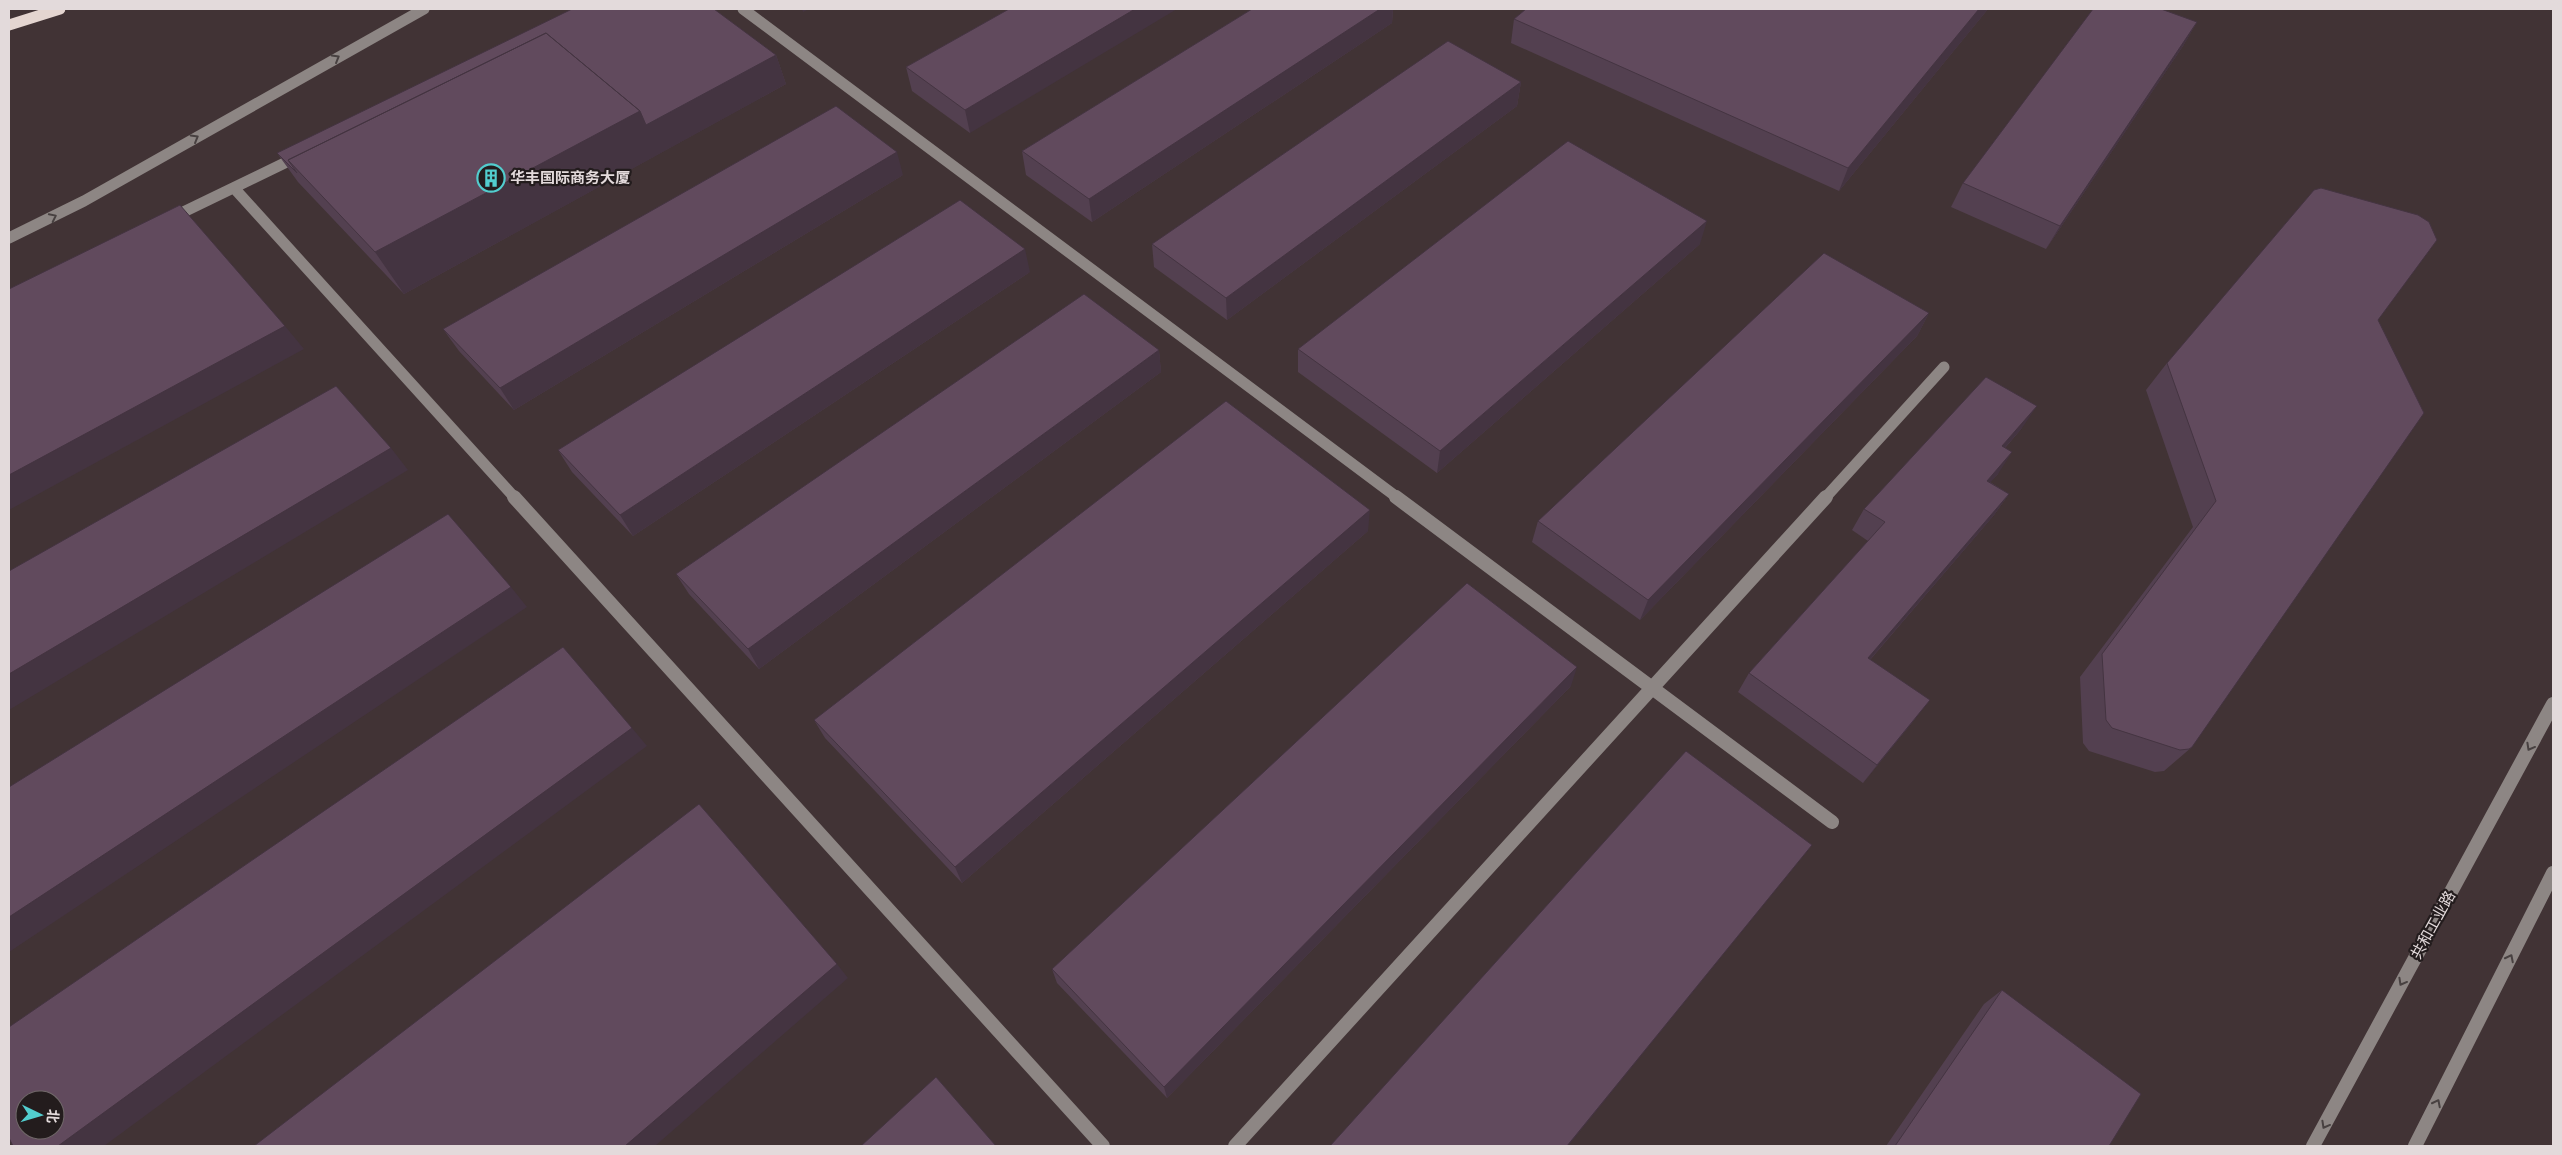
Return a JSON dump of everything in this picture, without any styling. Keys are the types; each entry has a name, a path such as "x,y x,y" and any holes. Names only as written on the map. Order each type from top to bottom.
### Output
{"main road":[{"path":"9,25 60,9"}],"street":[{"path":"9,238 84,201 424,9"},
{"path":"742,9 1832,822"},
{"path":"165,221 306,153"},
{"path":"234,188 1103,1146"},
{"path":"1235,1146 1944,367"},
{"name":"共和工业路","path":"2313,1146 2553,704"},
{"path":"2415,1146 2553,873"}],"building":[{"path":"572,9 714,9 776,55 646,125 640,111 546,33 288,160 297,173 277,153"},
{"path":"1009,9 1135,9 965,110 906,67"},
{"path":"1252,9 1380,9 1089,199 1022,151"},
{"path":"1526,9 1979,9 1848,168 1514,19"},
{"path":"2093,9 2161,9 2197,22 2060,226 1963,183"},
{"path":"546,33 640,111 375,252 288,160"},
{"path":"1448,41 1521,82 1226,298 1152,244"},
{"path":"836,106 897,152 500,388 443,329"},
{"path":"1568,141 1707,221 1440,451 1298,349"},
{"path":"2321,188 2418,215 2429,222 2437,240 2378,320 2424,413 2192,747 2180,750 2112,728 2106,720 2102,654 2216,501 2167,363 2314,190"},
{"path":"960,200 1025,249 620,515 558,450"},
{"path":"180,205 285,326 9,475 9,289"},
{"path":"1824,253 1929,313 1648,600 1538,521"},
{"path":"1084,294 1159,350 748,649 676,574"},
{"path":"1986,377 2037,406 2002,446 2012,452 1987,481 2009,494 1868,658 1930,700 1877,765 1749,673 1885,522 1864,509"},
{"path":"336,386 391,448 9,674 9,571"},
{"path":"1226,401 1370,510 955,867 814,720"},
{"path":"448,514 511,587 9,917 9,787"},
{"path":"1467,583 1577,667 1164,1087 1052,969"},
{"path":"563,647 632,728 58,1146 13,1146 9,1138 9,1027"},
{"path":"1686,751 1812,845 1567,1146 1330,1146"},
{"path":"699,804 837,964 625,1146 254,1146"},
{"path":"2002,990 2141,1094 2109,1146 1895,1146"},
{"path":"936,1077 996,1146 861,1146"}],"place":[{"name":"华丰国际商务大厦","path":"491,178"}]}
